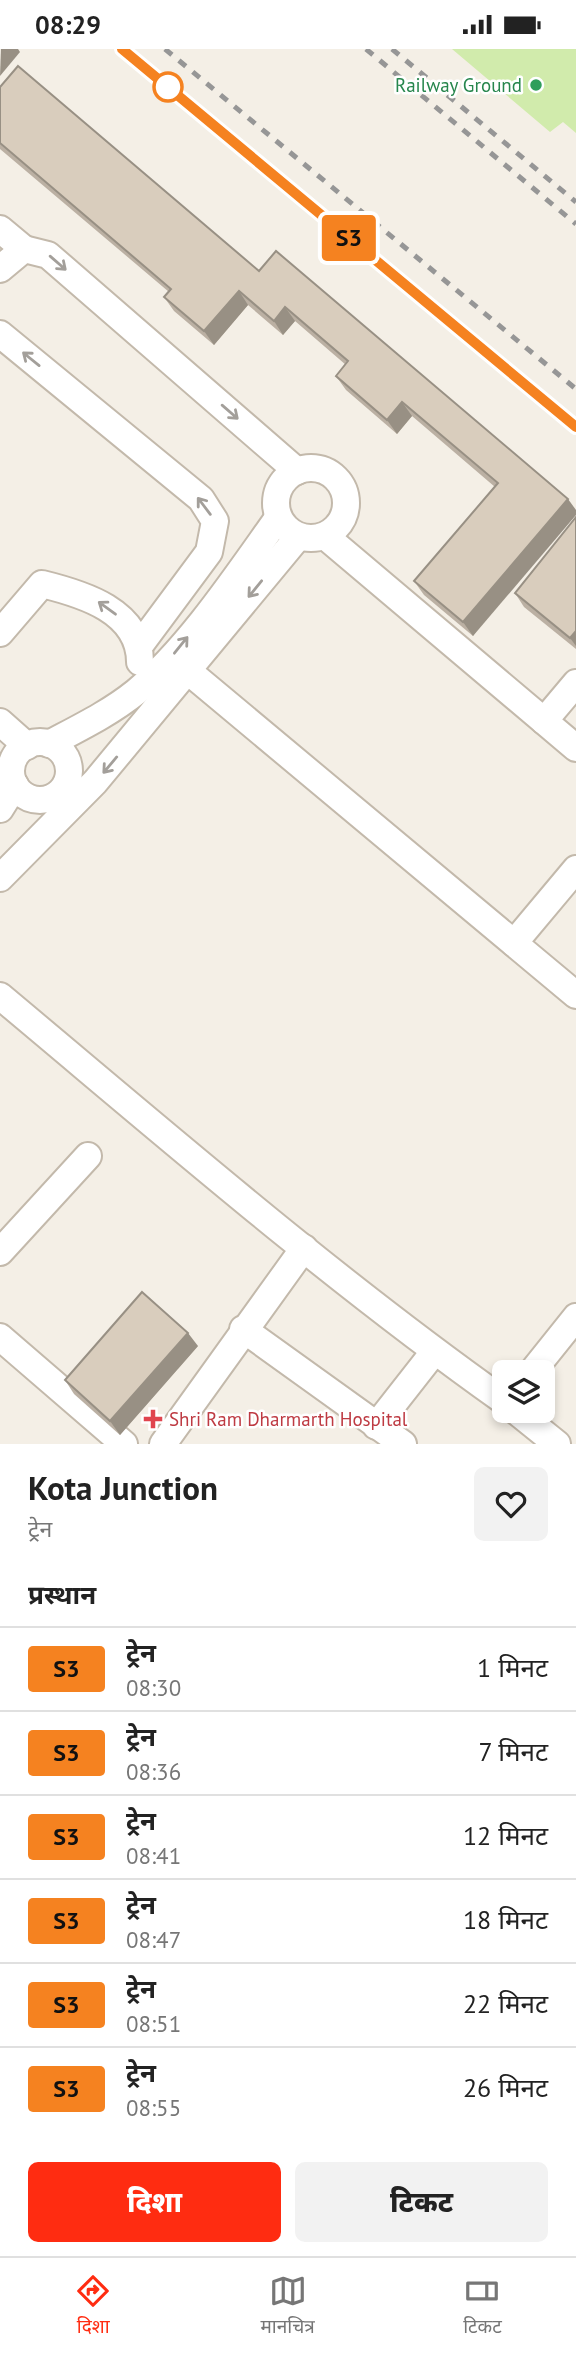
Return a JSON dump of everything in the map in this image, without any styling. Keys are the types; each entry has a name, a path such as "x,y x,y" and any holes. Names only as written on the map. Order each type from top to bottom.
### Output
{"street":[{"path":"0,229 24,249 48,255 297,471"},
{"path":"0,269 24,249"},
{"path":"0,334 201,499 215,521 209,552 140,645 140,688"},
{"path":"310,468 324,470 336,478 343,489 346,502 344,516 337,528 325,536 312,539 298,537 286,529 278,518 275,505 278,491 285,479 297,471 310,468"},
{"path":"63,790 44,801 22,794 15,785 12,763 38,745 99,717 140,688 178,649 278,518"},
{"path":"325,536 576,748"},
{"path":"0,878 95,782 298,537"},
{"path":"0,633 42,584 87,595 114,613 140,645"},
{"path":"188,671 576,995"},
{"path":"544,722 576,683"},
{"path":"0,722 38,745 59,749 70,768 54,824"},
{"path":"0,809 15,785"},
{"path":"514,943 576,869"},
{"path":"0,996 230,1191 435,1352 492,1392"},
{"path":"0,1252 88,1156"},
{"path":"163,1444 243,1329 304,1248"},
{"path":"542,1360 576,1317"},
{"path":"243,1329 403,1444"},
{"path":"0,1337 124,1444"},
{"path":"376,1426 435,1352"},
{"path":"531,1423 557,1444"}],"green space":[{"name":"Railway Ground","path":"452,49 576,49 576,133 563,122 550,132"}],"building":[{"path":"18,66 259,271 276,251 568,499 463,622 414,581 498,483 402,402 387,420 336,376 348,361 285,307 274,321 239,291 204,331 164,297 171,289 0,143 0,87"},
{"path":"576,517 576,631 570,638 515,593"},
{"path":"142,1292 188,1333 110,1421 65,1380"}],"railway":[{"path":"122,49 576,427"},
{"path":"165,49 576,389"},
{"path":"366,49 576,224"},
{"path":"392,49 576,202"}],"train":[{"name":"S3","path":"122,49 576,427"}],"place":[{"name":"Railway Ground","path":"536,85"},
{"name":"Shri Ram Dharmarth Hospital","path":"153,1419"}]}
